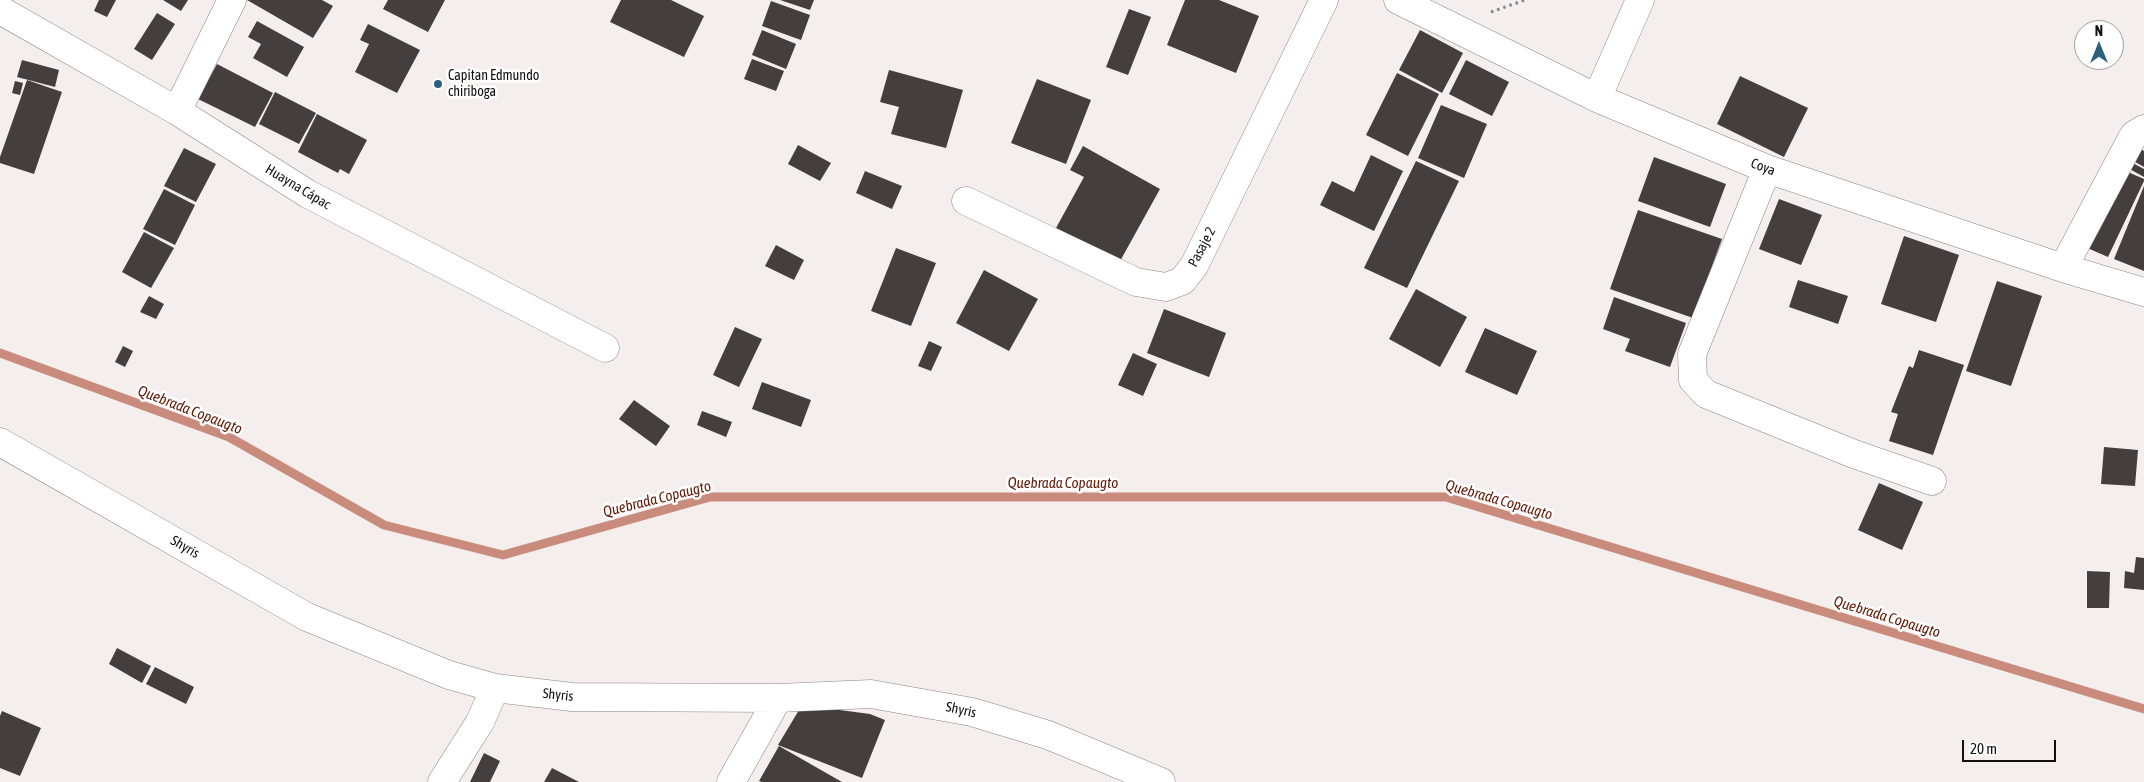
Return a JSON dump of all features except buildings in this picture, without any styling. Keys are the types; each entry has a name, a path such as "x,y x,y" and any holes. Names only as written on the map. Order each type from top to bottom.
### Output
{"street":[{"path":"177,111 232,0"},
{"name":"Pasaje 2","path":"966,201 1136,282 1166,287 1182,281 1194,266 1324,0"},
{"name":"Coya","path":"1398,0 1597,98 1767,169 2063,268 2144,292"},
{"path":"1597,98 1640,0"},
{"name":"Huayna Cápac","path":"0,10 177,111 308,194 605,348"},
{"path":"2063,268 2131,140 2134,135 2144,129"},
{"path":"1767,169 1692,354 1693,380 1706,394 1854,454 1932,481"},
{"name":"Shyris","path":"0,442 306,617 449,675 495,688 572,698 778,698 871,694 972,712 1048,735 1161,782"},
{"path":"442,782 480,722 495,688"},
{"path":"731,782 778,698"}],"waterway":[{"name":"Quebrada Copaugto","path":"0,353 229,437 384,525 503,555 710,497 1446,497 2144,709"}],"place":[{"name":"Capitan Edmundo chiriboga","path":"438,84"}]}
